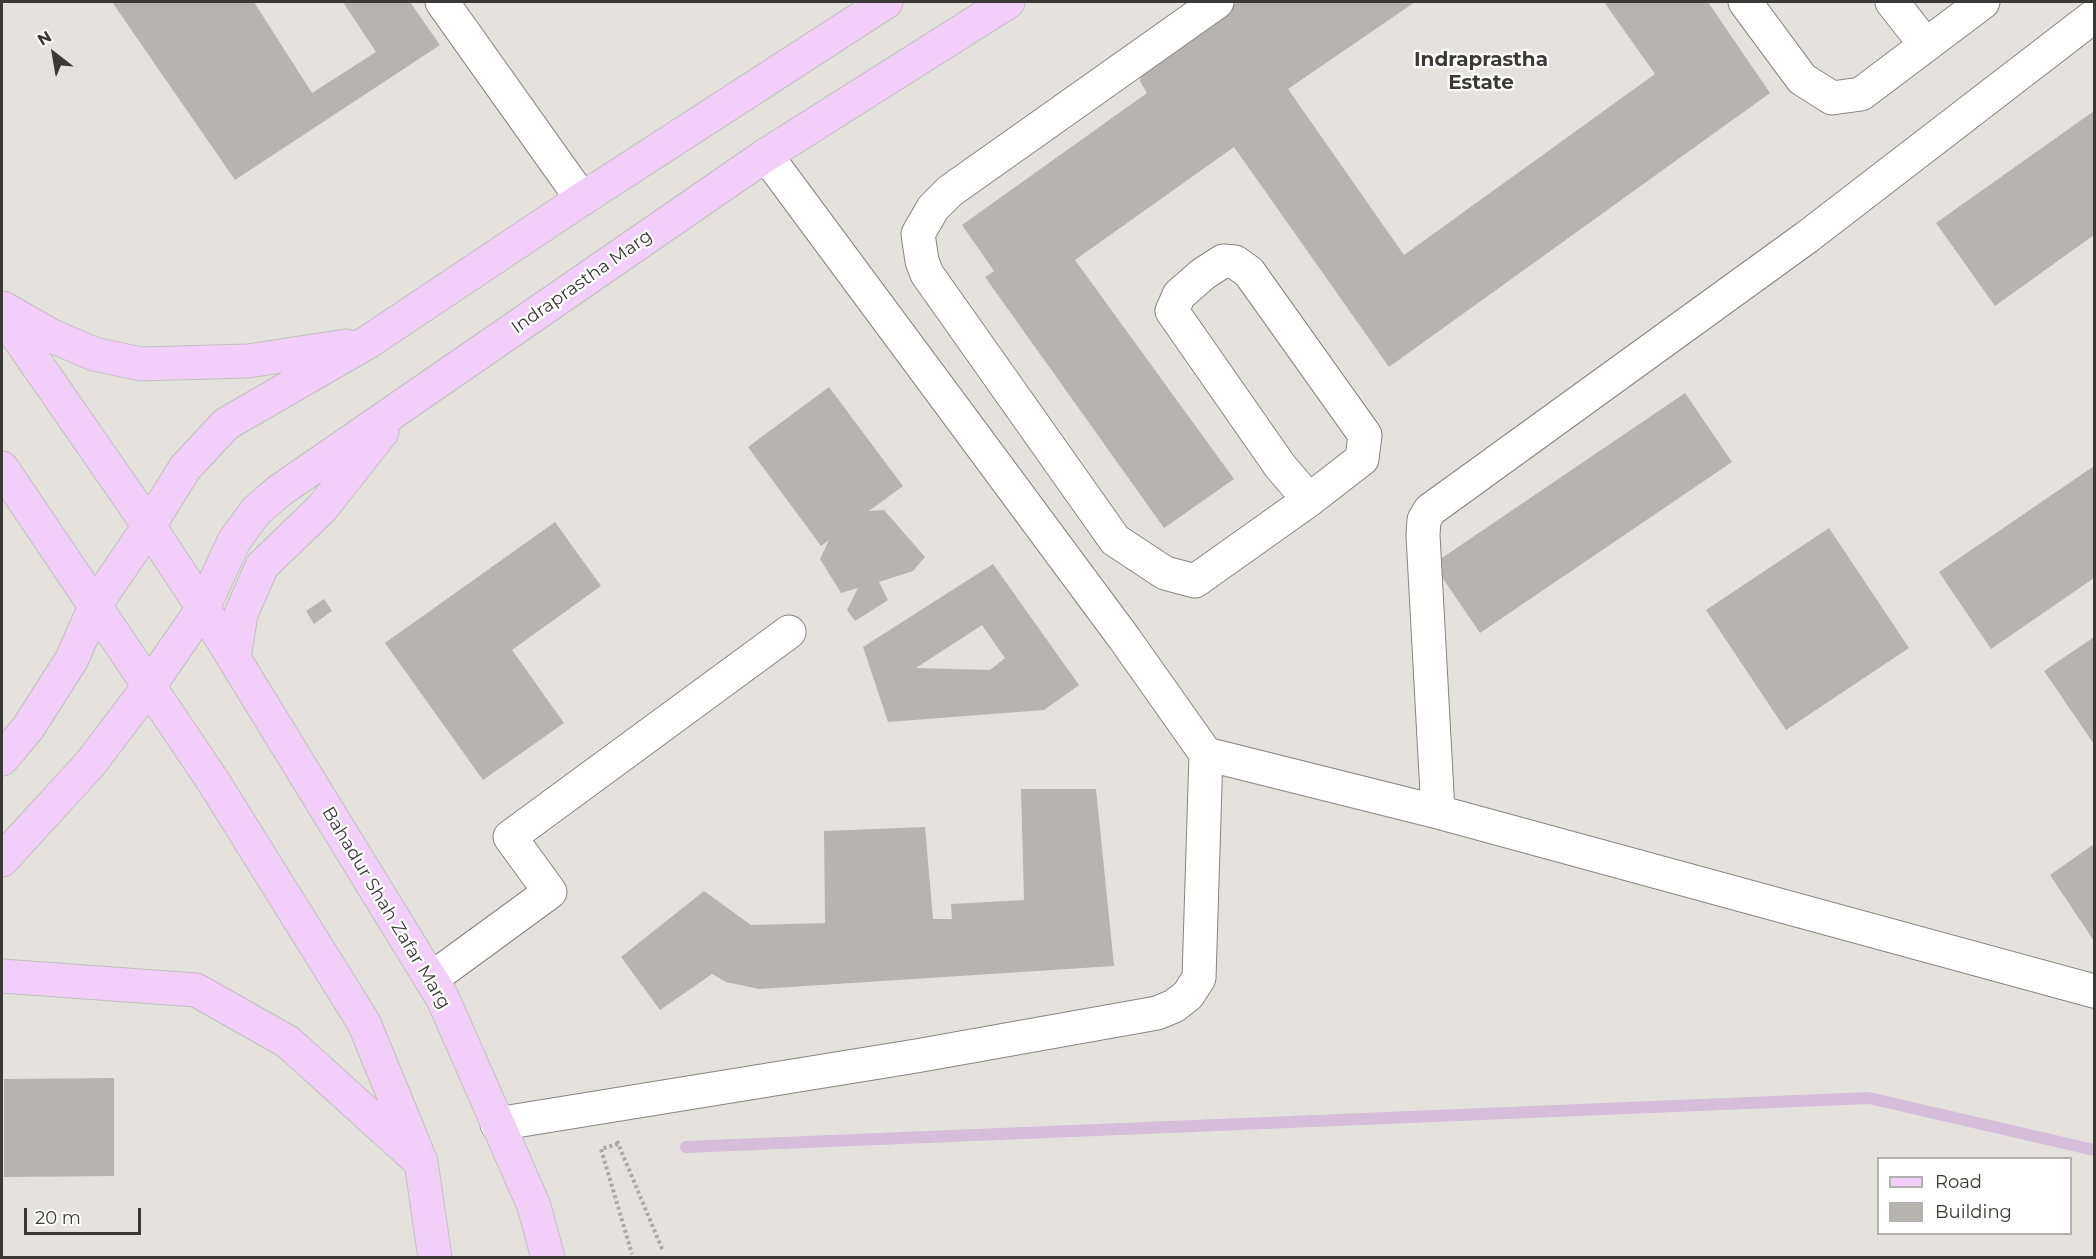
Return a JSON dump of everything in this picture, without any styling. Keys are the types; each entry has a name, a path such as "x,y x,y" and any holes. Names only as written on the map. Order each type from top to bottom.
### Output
{"main road":[{"path":"2,759 27,729 72,659 96,604 150,526 185,468 226,424 368,342 582,199 886,2"},
{"name":"Indraprastha Marg","path":"2,860 90,764 150,685 203,608 234,541 256,512 279,490 766,155 1008,2"},
{"path":"2,307 50,335 94,354 141,364 248,361 368,342"},
{"path":"2,314 150,526"},
{"path":"234,658 241,614 262,566 322,507 403,405"},
{"path":"2,468 150,685 364,1023 421,1162 435,1257"},
{"name":"Bahadur Shah Zafar Marg","path":"150,526 234,658 443,999 534,1206 548,1257"},
{"path":"2,976 196,990 288,1041 421,1162"}],"lane":[{"path":"442,2 582,199"},
{"path":"1217,2 950,191 933,208 918,234 922,261 927,274 1115,540 1165,573 1195,581 1309,500 1362,459 1365,435 1249,272 1235,262 1223,261 1179,295 1172,310 1280,466 1309,500"},
{"path":"1745,2 1802,79 1832,98 1861,94 1983,2"},
{"path":"1892,2 1925,44"},
{"path":"1438,812 1423,535 1424,520 1430,510 1807,237 2094,16"},
{"path":"497,1124 916,1056 1157,1012 1174,1006 1188,995 1200,978 1206,754 1124,638 766,155"},
{"path":"431,979 550,892 510,837 789,632"},
{"path":"1206,754 1438,812 2094,991"}],"path":[{"path":"614,1136 663,1251"},
{"path":"619,1144 601,1149 632,1254"}],"building":[{"path":"112,2 254,2 312,93 376,52 343,2 410,2 440,45 235,180"},
{"path":"1226,2 1415,2 1288,89 1404,255 1655,74 1604,2 1708,2 1770,93 1389,367 1234,147 1075,260 1234,479 1164,528 985,277 994,271 962,225 1147,93 1140,81 1144,60"},
{"path":"2094,111 2094,235 1995,306 1936,223"},
{"path":"829,387 903,486 869,511 884,510 925,557 913,571 879,582 888,600 855,621 847,610 858,588 841,593 820,559 829,540 821,546 748,447"},
{"path":"1685,393 1732,462 1480,633 1433,564"},
{"path":"2094,466 2094,578 1991,649 1939,572"},
{"path":"555,522 601,586 512,650 564,723 483,780 385,643"},
{"path":"1829,528 1909,648 1786,730 1706,610"},
{"path":"993,564 1079,685 1044,710 888,722 863,647","holes":["982,625 1005,658 990,670 916,668"]},
{"path":"324,599 332,611 314,624 306,611"},
{"path":"2094,637 2094,744 2044,671"},
{"path":"1021,789 1096,789 1114,966 759,989 726,982 712,974 660,1010 621,957 704,891 751,925 825,923 824,831 925,827 933,919 952,919 951,904 1024,900"},
{"path":"2094,844 2094,941 2050,875"},
{"path":"114,1078 114,1176 4,1177 4,1079"}],"waterway":[{"path":"686,1147 1869,1098 2094,1150"}],"district":[{"name":"Indraprastha Estate","path":"1481,72"}]}
